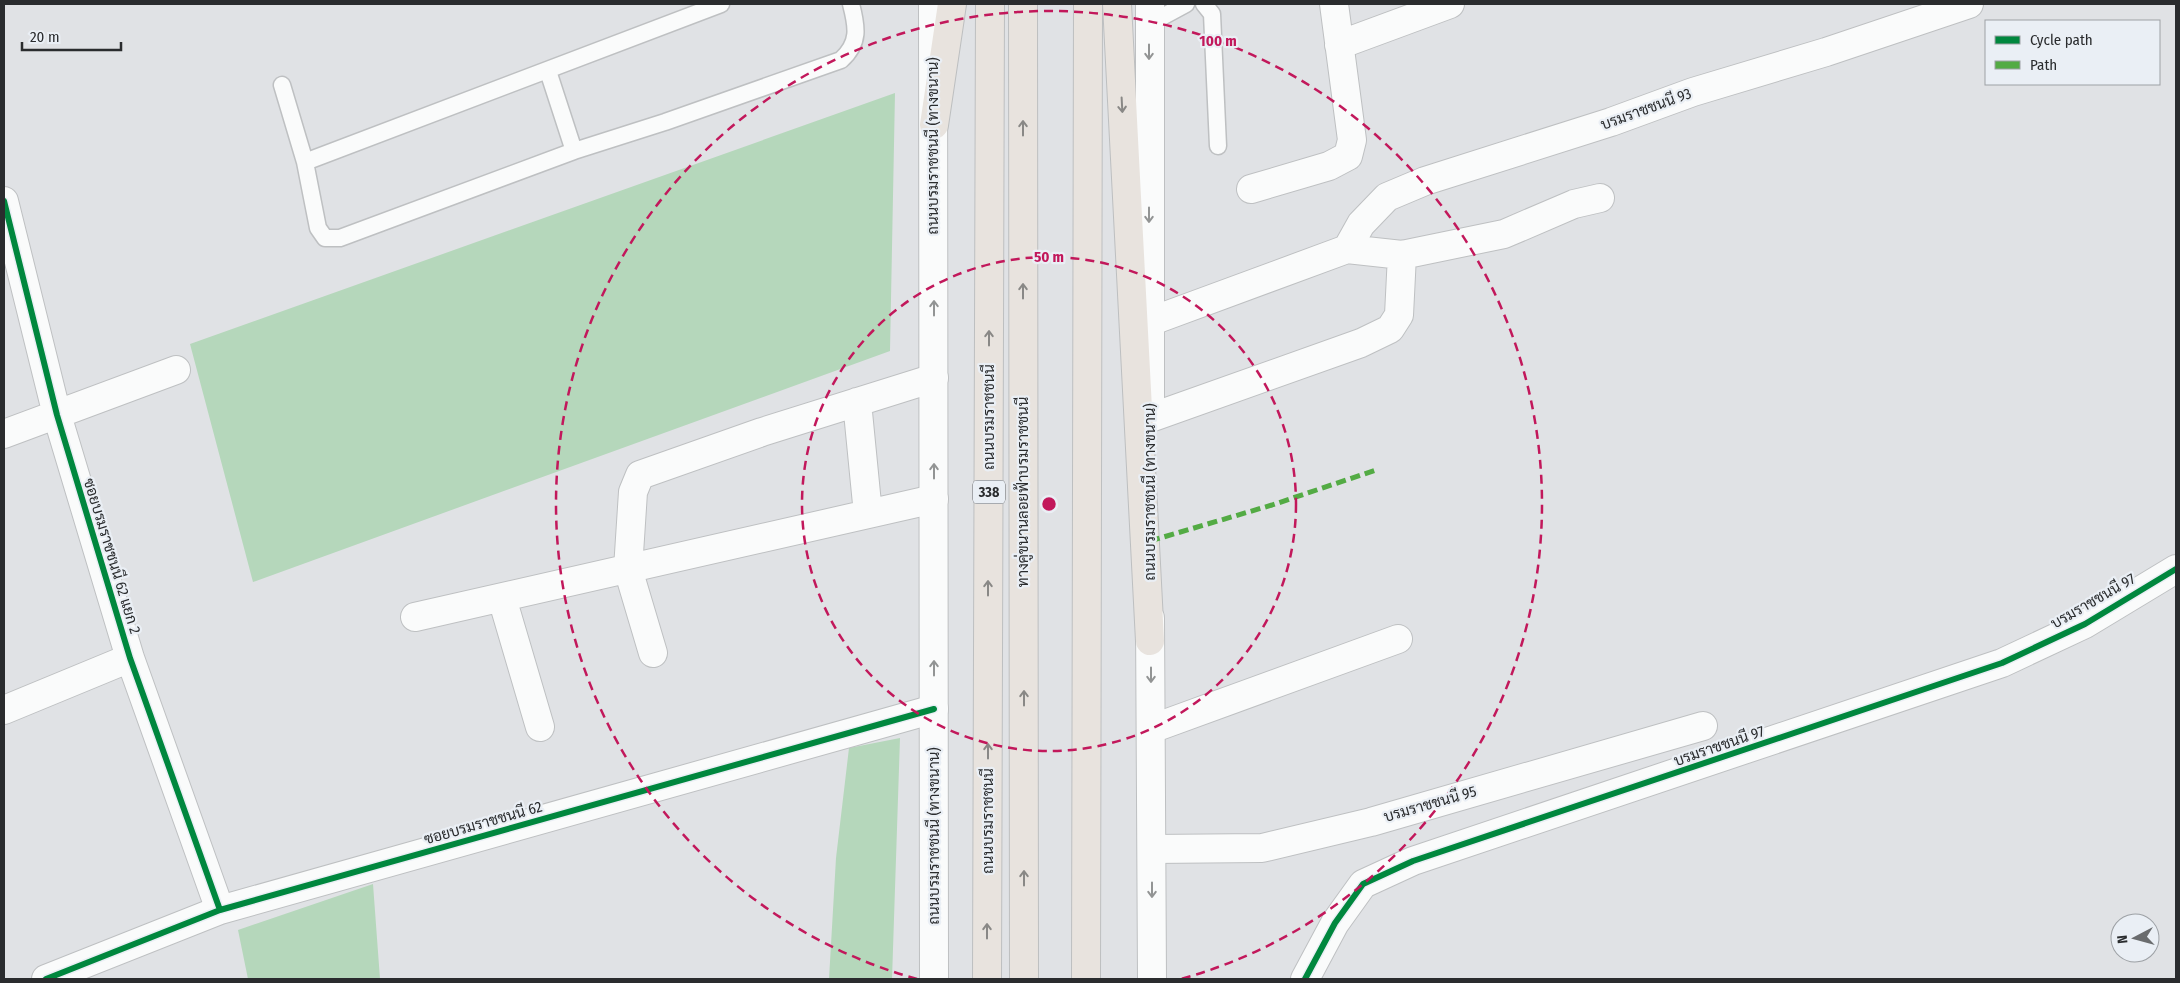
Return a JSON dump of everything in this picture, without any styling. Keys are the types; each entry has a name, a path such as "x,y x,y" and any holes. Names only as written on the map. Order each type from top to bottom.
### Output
{"main road":[{"path":"934,125 952,4"},
{"name":"ถนนบรมราชชนนี","path":"987,979 990,4"},
{"name":"ทางคู่ขนานลอยฟ้าบรมราชชนนี","path":"1022,4 1024,979"},
{"path":"1070,979 1071,4"},
{"path":"1086,979 1088,4"},
{"path":"1117,4 1150,641"}],"street":[{"name":"ถนนบรมราชชนนี (ทางขนาน)","path":"933,4 934,979"},
{"path":"1251,189 1330,166 1348,156 1352,140 1334,4"},
{"path":"1339,45 1450,4"},
{"name":"บรมราชชนนี 93","path":"1347,249 1361,224 1387,197 1425,181 1611,122 1693,92 1826,52 1969,4"},
{"name":"ถนนบรมราชชนนี (ทางขนาน)","path":"1149,14 1152,979"},
{"path":"1149,322 1347,249 1402,255 1504,234 1574,204 1600,198"},
{"name":"ซอยบรมราชชนนี 62 แยก 2","path":"4,201 57,415 130,658 220,910"},
{"path":"1150,418 1361,343 1390,329 1400,315 1402,255"},
{"path":"4,434 176,370"},
{"path":"653,653 628,569 632,492 640,475 762,432 934,378"},
{"path":"858,402 868,514"},
{"path":"415,617 934,499"},
{"name":"บรมราชชนนี 97","path":"1305,979 1335,923 1363,884 1423,858 2002,663 2085,624 2176,569"},
{"path":"502,598 540,727"},
{"path":"1151,728 1398,639"},
{"path":"4,710 130,658"},
{"name":"ซอยบรมราชชนนี 62","path":"46,979 220,910 934,709"},
{"name":"บรมราชชนนี 95","path":"1152,849 1262,848 1371,822 1703,726"}],"lane":[{"path":"305,162 721,4"},
{"path":"282,85 305,162 318,228 325,238 340,238 574,151 665,122 841,60 851,50 857,26 851,4"},
{"path":"1149,14 1186,4"},
{"path":"1204,4 1212,14 1218,146"},
{"path":"548,71 574,151"}],"green space":[{"path":"895,93 890,351 253,582 190,344"},
{"path":"900,738 892,979 829,979 836,858 849,748"},
{"path":"373,884 380,979 248,979 238,930"}],"marked path":[{"path":"1150,541 1272,505 1376,470"}],"cycle path":[{"path":"4,201 57,415 130,658 220,910"},
{"path":"1305,979 1335,923 1363,884 1413,861 2002,663 2085,624 2176,569"},
{"path":"46,979 220,910 934,709"}]}
